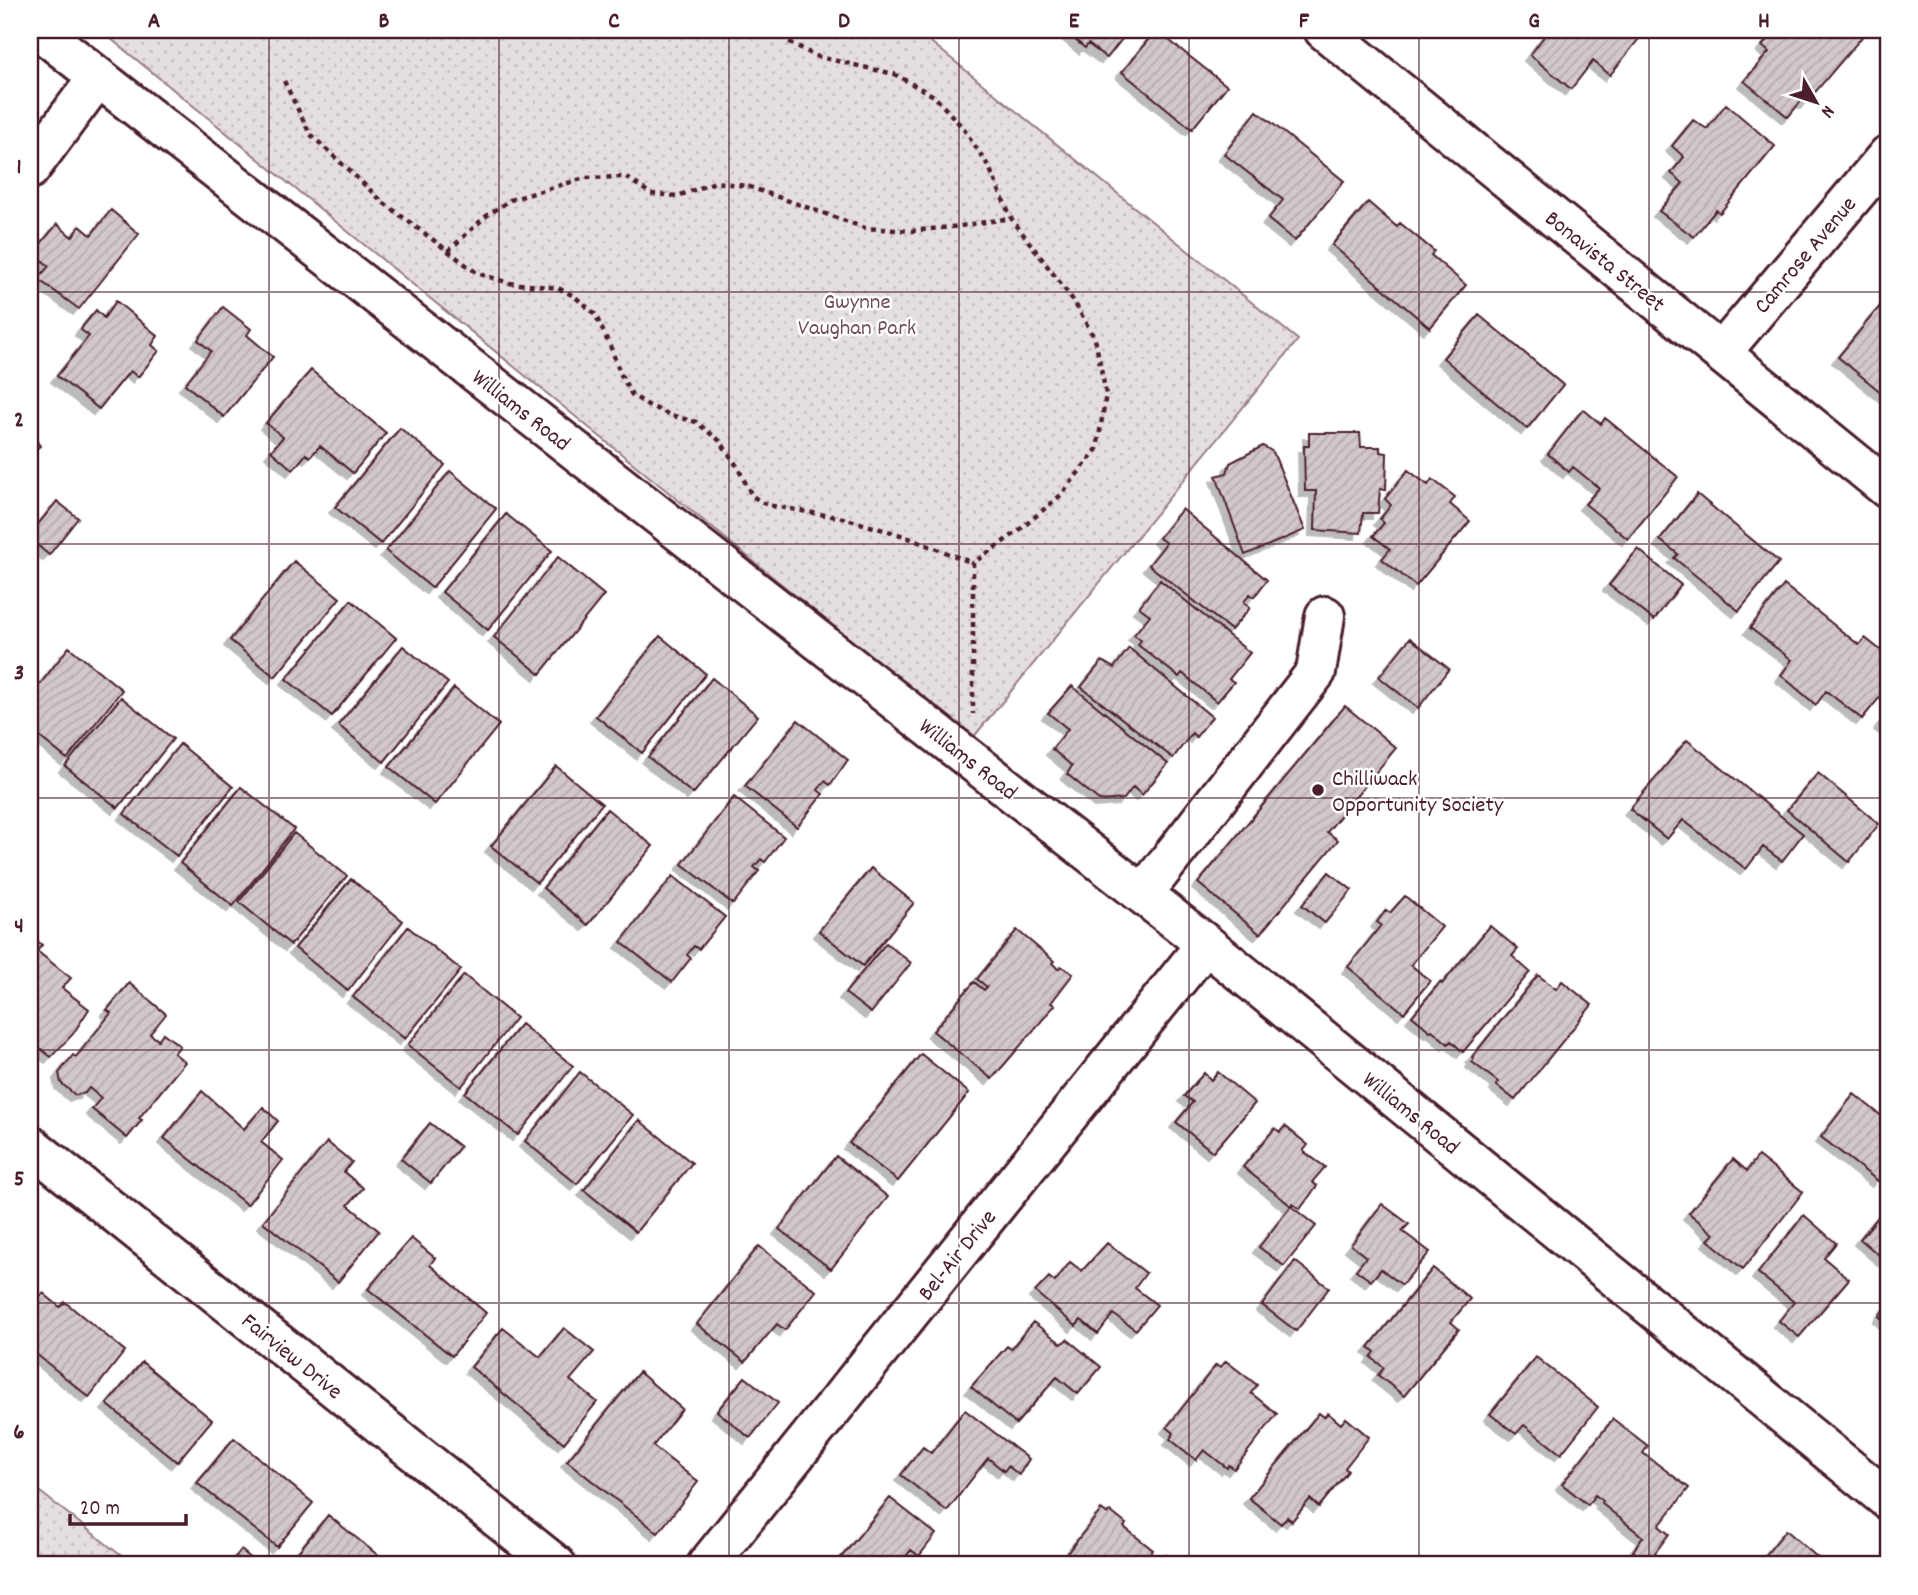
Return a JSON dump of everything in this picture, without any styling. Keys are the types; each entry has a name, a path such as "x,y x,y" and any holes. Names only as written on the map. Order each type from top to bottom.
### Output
{"street":[{"name":"Williams Road","path":"39,30 1206,944 1888,1500"},
{"name":"Bonavista Street","path":"1336,33 1888,489"},
{"path":"30,169 98,77"},
{"name":"Camrose Avenue","path":"1721,353 1888,155"},
{"path":"1143,894 1316,672 1325,616"},
{"name":"Bel-Air Drive","path":"706,1565 1206,944"},
{"name":"Fairview Drive","path":"30,1145 556,1565"}],"path":[{"path":"773,30 815,55 894,74 934,96 963,128 989,167 1011,218 1073,300 1095,339 1106,394 1097,449 1061,495 974,563"},
{"path":"285,81 310,134 384,203 477,273 509,283 558,288 574,296 595,314 632,395 670,415 696,422 720,441 737,466 752,496 767,505 843,518 901,535 974,563"},
{"path":"448,251 485,217 510,200 585,178 626,177 651,194 678,196 715,182 747,186 864,228 912,231 1011,218"},
{"path":"954,746 973,724 974,563"}],"green space":[{"name":"Gwynne Vaughan Park","path":"100,30 916,30 1298,340 972,739"},
{"path":"30,1484 133,1565 30,1565"}],"building":[{"path":"1063,30 1129,30 1107,58 1088,44 1085,48"},
{"path":"1156,30 1227,86 1192,129 1122,72"},
{"path":"1549,30 1635,30 1642,35 1610,75 1593,61 1571,89 1530,55"},
{"path":"1776,30 1782,30 1789,36 1795,30 1853,30 1862,37 1806,103 1802,100 1788,117 1744,81 1769,52 1762,46"},
{"path":"1726,104 1775,146 1720,213 1716,210 1694,237 1659,211 1683,183 1671,173 1684,157 1672,146 1693,120 1707,129"},
{"path":"1257,111 1344,181 1295,241 1268,219 1283,200 1224,154"},
{"path":"1368,202 1397,227 1400,223 1434,251 1431,255 1466,285 1430,328 1332,245"},
{"path":"111,210 139,234 79,309 38,279 49,266 33,253 57,224 72,237 80,226 91,235"},
{"path":"116,301 158,336 152,345 159,351 138,377 130,371 99,409 57,376 89,336 81,330 83,326 96,310 104,318"},
{"path":"1880,306 1888,313 1888,398 1838,357"},
{"path":"223,307 251,329 247,335 273,357 224,417 185,384 211,351 198,340"},
{"path":"1479,315 1563,385 1527,429 1443,358"},
{"path":"311,370 386,433 353,473 320,446 310,457 306,454 293,470 271,451 283,437 266,423"},
{"path":"1583,409 1601,424 1605,418 1678,477 1628,539 1585,504 1599,488 1573,467 1569,472 1548,454"},
{"path":"400,428 445,465 381,544 335,507"},
{"path":"30,431 40,446 30,453"},
{"path":"1309,433 1360,433 1361,447 1380,447 1380,452 1387,453 1386,490 1380,489 1378,513 1363,513 1361,533 1315,530 1316,491 1305,491 1304,446 1309,446"},
{"path":"1263,446 1273,452 1305,530 1245,555 1216,476 1227,473 1230,463"},
{"path":"1408,470 1428,485 1432,479 1455,497 1450,504 1470,521 1416,586 1382,559 1390,549 1373,536 1384,523 1380,519 1391,505 1385,499"},
{"path":"450,471 496,509 432,588 386,551"},
{"path":"1697,494 1779,562 1739,611 1674,558 1678,554 1660,540"},
{"path":"57,501 78,518 49,555 30,539 30,534"},
{"path":"1182,509 1267,580 1254,597 1250,594 1244,602 1250,608 1231,630 1149,565 1166,543 1159,538"},
{"path":"506,514 552,551 488,630 442,592"},
{"path":"1638,549 1681,585 1654,620 1609,585"},
{"path":"558,557 604,595 540,674 494,637"},
{"path":"294,561 340,598 275,677 230,640"},
{"path":"1160,580 1250,653 1229,679 1234,682 1217,702 1182,673 1179,677 1138,645 1141,640 1134,635 1150,615 1139,607"},
{"path":"1784,585 1859,645 1865,638 1888,656 1888,687 1862,719 1826,691 1816,705 1781,675 1792,660 1750,628"},
{"path":"351,600 396,638 332,716 286,679"},
{"path":"660,636 706,674 642,753 596,716"},
{"path":"1410,638 1449,669 1418,708 1379,677"},
{"path":"403,646 448,683 384,762 338,725"},
{"path":"69,647 122,690 67,759 30,729 30,697"},
{"path":"1129,648 1212,717 1196,737 1192,733 1173,758 1081,687 1102,661 1114,668"},
{"path":"712,678 758,716 693,794 648,757"},
{"path":"1072,686 1168,764 1142,795 1133,787 1124,799 1100,801 1067,774 1072,766 1052,749 1068,729 1048,713"},
{"path":"454,688 499,725 435,804 389,767"},
{"path":"121,697 173,739 118,808 65,766"},
{"name":"Chilliwack Opportunity Society","path":"1345,706 1396,748 1327,832 1338,840 1260,934 1198,883"},
{"path":"1888,713 1888,730 1880,724"},
{"path":"798,720 848,760 830,785 825,781 818,790 823,794 797,827 745,786"},
{"path":"1687,740 1803,834 1782,861 1763,847 1746,869 1683,820 1667,839 1630,809"},
{"path":"180,744 233,787 177,856 124,814"},
{"path":"556,766 602,804 537,883 491,846"},
{"path":"1818,773 1879,824 1849,862 1787,810"},
{"path":"241,787 294,829 233,906 180,863"},
{"path":"734,797 784,837 765,862 761,859 754,867 759,871 733,904 682,864"},
{"path":"607,809 653,846 588,925 543,888"},
{"path":"294,833 347,876 291,945 239,902"},
{"path":"871,868 914,903 863,966 819,931"},
{"path":"1329,872 1352,890 1325,923 1302,905"},
{"path":"673,876 725,917 699,949 694,946 687,955 691,958 672,982 621,942"},
{"path":"351,879 403,921 348,991 295,948"},
{"path":"1405,896 1442,927 1411,965 1430,981 1404,1013 1348,967 1381,925 1377,922 1386,910 1390,913"},
{"path":"1490,926 1518,949 1512,956 1530,972 1463,1052 1451,1041 1448,1044 1412,1016"},
{"path":"408,927 461,970 405,1039 353,997"},
{"path":"1017,930 1054,961 1052,963 1058,969 1061,966 1073,974 1051,1003 1055,1005 992,1079 933,1031 974,982 984,990 987,987 977,979"},
{"path":"30,935 42,945 37,951 71,978 62,988 89,1009 73,1034 51,1057 30,1040"},
{"path":"886,943 911,963 871,1013 845,993"},
{"path":"464,975 516,1018 461,1087 408,1045"},
{"path":"1538,975 1556,989 1562,981 1592,1005 1515,1100 1496,1085 1498,1082 1472,1062 1472,1057"},
{"path":"129,983 166,1014 150,1034 158,1040 163,1033 180,1046 174,1053 185,1062 139,1118 142,1120 127,1138 92,1109 101,1098 89,1088 85,1093 75,1095 61,1083 59,1073 73,1055 76,1057 111,1013 107,1010"},
{"path":"521,1024 573,1066 518,1135 465,1093"},
{"path":"921,1054 969,1093 898,1181 849,1143"},
{"path":"580,1072 633,1115 577,1184 525,1141"},
{"path":"1218,1072 1255,1103 1213,1152 1176,1122 1193,1102 1184,1096 1204,1073 1211,1080"},
{"path":"202,1091 244,1129 263,1107 278,1121 261,1142 283,1160 247,1205 164,1138"},
{"path":"1854,1094 1888,1121 1888,1167 1878,1181 1821,1137"},
{"path":"639,1120 692,1163 636,1232 584,1190"},
{"path":"430,1123 460,1147 431,1183 401,1159"},
{"path":"1285,1126 1308,1145 1303,1151 1325,1167 1312,1182 1317,1186 1300,1209 1293,1204 1292,1207 1316,1226 1284,1266 1259,1247 1291,1206 1243,1167 1275,1128 1280,1132"},
{"path":"327,1142 352,1162 344,1172 363,1188 348,1205 379,1231 338,1282 263,1222"},
{"path":"836,1156 888,1197 831,1269 779,1229"},
{"path":"1758,1156 1803,1192 1743,1269 1708,1240 1714,1234 1689,1213 1733,1159 1747,1171"},
{"path":"1382,1204 1409,1224 1402,1231 1430,1252 1402,1285 1381,1269 1371,1281 1356,1270 1366,1257 1351,1245"},
{"path":"1888,1205 1888,1263 1860,1239"},
{"path":"1804,1215 1836,1243 1824,1258 1849,1279 1799,1337 1779,1321 1794,1302 1758,1273"},
{"path":"411,1238 435,1258 430,1265 486,1313 452,1356 368,1289"},
{"path":"1107,1243 1146,1273 1135,1288 1157,1305 1136,1330 1113,1314 1098,1334 1081,1320 1076,1326 1035,1292 1049,1277 1055,1282 1070,1262 1082,1271"},
{"path":"759,1246 816,1291 785,1330 777,1324 745,1362 697,1324"},
{"path":"1295,1261 1329,1288 1296,1331 1262,1305"},
{"path":"1433,1268 1470,1299 1451,1322 1459,1329 1404,1396 1378,1375 1384,1368 1371,1357 1375,1352 1369,1347"},
{"path":"43,1293 60,1307 65,1302 125,1351 89,1397 30,1349 30,1309"},
{"path":"1888,1304 1888,1324 1879,1316"},
{"path":"1033,1322 1062,1344 1067,1339 1101,1367 1078,1394 1057,1377 1016,1424 971,1387 1007,1346 1011,1349"},
{"path":"503,1328 540,1357 564,1328 594,1352 570,1380 597,1402 564,1443 471,1367"},
{"path":"1536,1357 1598,1407 1561,1454 1524,1425 1516,1434 1490,1414"},
{"path":"1226,1361 1257,1385 1251,1393 1277,1414 1234,1469 1229,1465 1227,1468 1204,1450 1196,1460 1170,1439 1174,1433 1167,1427 1216,1365 1220,1368"},
{"path":"142,1362 212,1420 177,1462 107,1404"},
{"path":"639,1372 682,1409 653,1446 698,1482 658,1533 567,1461"},
{"path":"745,1377 778,1403 750,1438 717,1411"},
{"path":"965,1410 1029,1459 1019,1475 1008,1466 1004,1471 988,1458 947,1511 901,1475 923,1447 931,1453"},
{"path":"1319,1413 1324,1417 1328,1413 1341,1424 1346,1418 1369,1437 1345,1468 1348,1471 1319,1507 1310,1499 1292,1521 1287,1517 1281,1524 1249,1498"},
{"path":"1613,1419 1648,1446 1643,1453 1689,1488 1659,1526 1669,1534 1648,1562 1633,1551 1643,1537 1595,1495 1588,1505 1562,1484"},
{"path":"234,1438 313,1503 277,1547 197,1483"},
{"path":"890,1498 936,1534 919,1556 911,1550 899,1565 835,1565"},
{"path":"1101,1510 1107,1514 1110,1511 1126,1524 1124,1527 1153,1550 1141,1565 1058,1565"},
{"path":"328,1515 390,1565 294,1565 290,1562"},
{"path":"1786,1530 1826,1565 1758,1565"},
{"path":"241,1550 259,1565 229,1565"},
{"path":"1167,1555 1180,1565 1158,1565"}],"place":[{"name":"Chilliwack Opportunity Society","path":"1318,790"}]}
